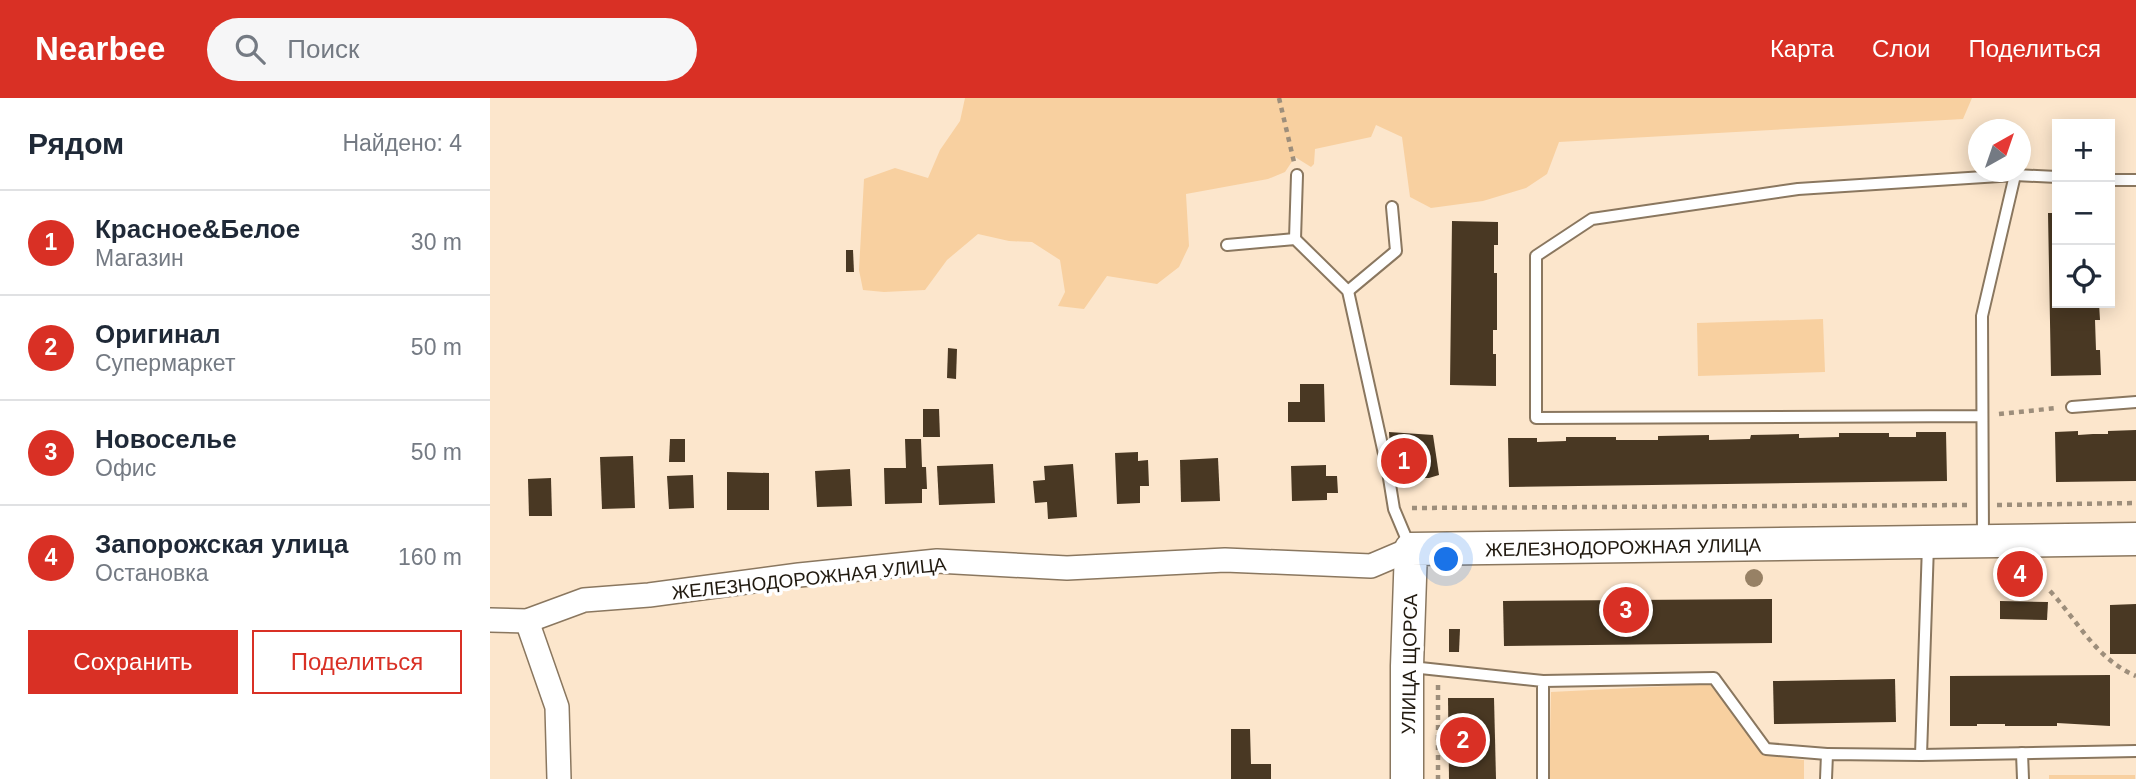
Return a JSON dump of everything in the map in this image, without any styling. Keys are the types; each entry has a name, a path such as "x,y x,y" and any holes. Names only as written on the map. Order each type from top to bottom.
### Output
{"main road":[{"name":"ЖЕЛЕЗНОДОРОЖНАЯ УЛИЦА","path":"1411,549 1928,544 2136,539"},
{"name":"УЛИЦА ЩОРСА","path":"1407,779 1411,549"}],"street":[{"name":"ЖЕЛЕЗНОДОРОЖНАЯ УЛИЦА","path":"490,620 527,621 584,600 649,595 799,575 937,561 1067,568 1225,560 1371,566 1411,549"},
{"path":"527,621 557,707 559,779"}],"lane":[{"path":"1297,175 1295,239 1348,291 1394,509 1411,549"},
{"path":"2031,176 2052,177"},
{"path":"1968,178 1798,189 1591,219 1536,256 1536,418 1981,416"},
{"path":"2115,180 2136,180"},
{"path":"1983,541 1982,316 2013,182"},
{"path":"1348,291 1396,251 1392,207"},
{"path":"1227,245 1295,239"},
{"path":"2071,407 2136,402"},
{"path":"1922,755 1928,544"},
{"path":"1407,666 1544,681 1714,678 1766,750 1922,755 2136,751"},
{"path":"1543,779 1544,681"},
{"path":"2022,753 2023,779"},
{"path":"1826,779 1827,754"}],"path":[{"path":"1279,98 1297,175"},
{"path":"1981,416 2071,407"},
{"path":"1394,509 2136,502"},
{"path":"2050,591 2070,612 2096,649 2122,670 2136,676"}],"shaded area":[{"path":"965,98 1972,98 1963,119 1559,142 1547,174 1526,188 1483,201 1431,208 1410,197 1402,137 1376,125 1371,137 1315,149 1314,164 1311,167 1295,157 1285,172 1268,179 1186,194 1189,246 1179,267 1157,284 1107,276 1084,309 1058,306 1065,292 1060,260 1032,242 1009,241 978,234 947,260 925,290 863,290 859,270 864,179 895,168 928,178 940,150 960,121"},
{"path":"1823,319 1825,372 1698,376 1697,323"},
{"path":"1710,684 1763,755 1804,760 1804,779 1549,779 1551,692"},
{"path":"2049,775 2135,775 2135,779 2049,779"}],"building":[{"path":"2048,213 2052,213 2052,308 2099,308 2100,320 2095,320 2096,350 2100,350 2101,375 2051,376"},
{"path":"1452,221 1498,222 1498,245 1494,245 1494,273 1497,273 1497,330 1493,330 1496,386 1450,385"},
{"path":"846,250 853,250 854,272 846,272"},
{"path":"948,348 957,349 956,379 947,378"},
{"path":"1300,384 1324,384 1325,422 1288,422 1288,402 1300,402"},
{"path":"923,409 939,409 940,437 923,437"},
{"path":"2136,430 2136,481 2056,482 2055,432 2078,431 2078,435"},
{"path":"1389,432 1433,435 1439,475 1429,478 1392,478"},
{"path":"1916,432 1946,432 1947,481 1509,487 1508,438 1537,438 1537,442 1566,441 1566,437 1658,440 1658,436 1709,435 1709,440 1750,439 1751,435 1839,437 1839,433 1889,433 1889,437 1916,437"},
{"path":"670,439 685,439 685,462 669,462"},
{"path":"905,439 921,439 922,467 926,467 927,489 922,489 922,503 885,504 884,468 906,468"},
{"path":"1138,452 1138,461 1148,460 1149,486 1140,486 1140,503 1117,504 1115,453"},
{"path":"633,456 635,508 602,509 600,457"},
{"path":"1218,458 1220,501 1181,502 1180,460"},
{"path":"993,464 995,503 939,505 937,466"},
{"path":"1073,464 1077,517 1048,519 1047,502 1035,503 1033,481 1045,480 1044,466"},
{"path":"1326,465 1326,476 1337,476 1338,493 1327,493 1327,500 1292,501 1291,466"},
{"path":"850,469 852,506 817,507 815,471"},
{"path":"727,472 769,473 769,510 727,510"},
{"path":"693,475 694,508 669,509 667,476"},
{"path":"551,478 552,516 529,516 528,479"},
{"path":"1772,599 1772,643 1504,646 1503,601"},
{"path":"2000,601 2048,602 2047,620 2000,619"},
{"path":"2136,604 2136,654 2110,654 2110,605"},
{"path":"1449,629 1460,629 1459,652 1449,652"},
{"path":"2110,675 2110,726 2057,723 2057,726 1950,726 1950,676"},
{"path":"1895,679 1896,722 1774,724 1773,681"},
{"path":"1448,698 1494,698 1496,779 1449,779"},
{"path":"1231,729 1250,729 1251,764 1271,764 1271,779 1231,779"}],"place":[{"name":"Красное&Белое","path":"1404,461"},
{"name":"Запорожская улица","path":"2020,574"},
{"name":"Новоселье","path":"1626,610"},
{"name":"Оригинал","path":"1463,740"}]}
